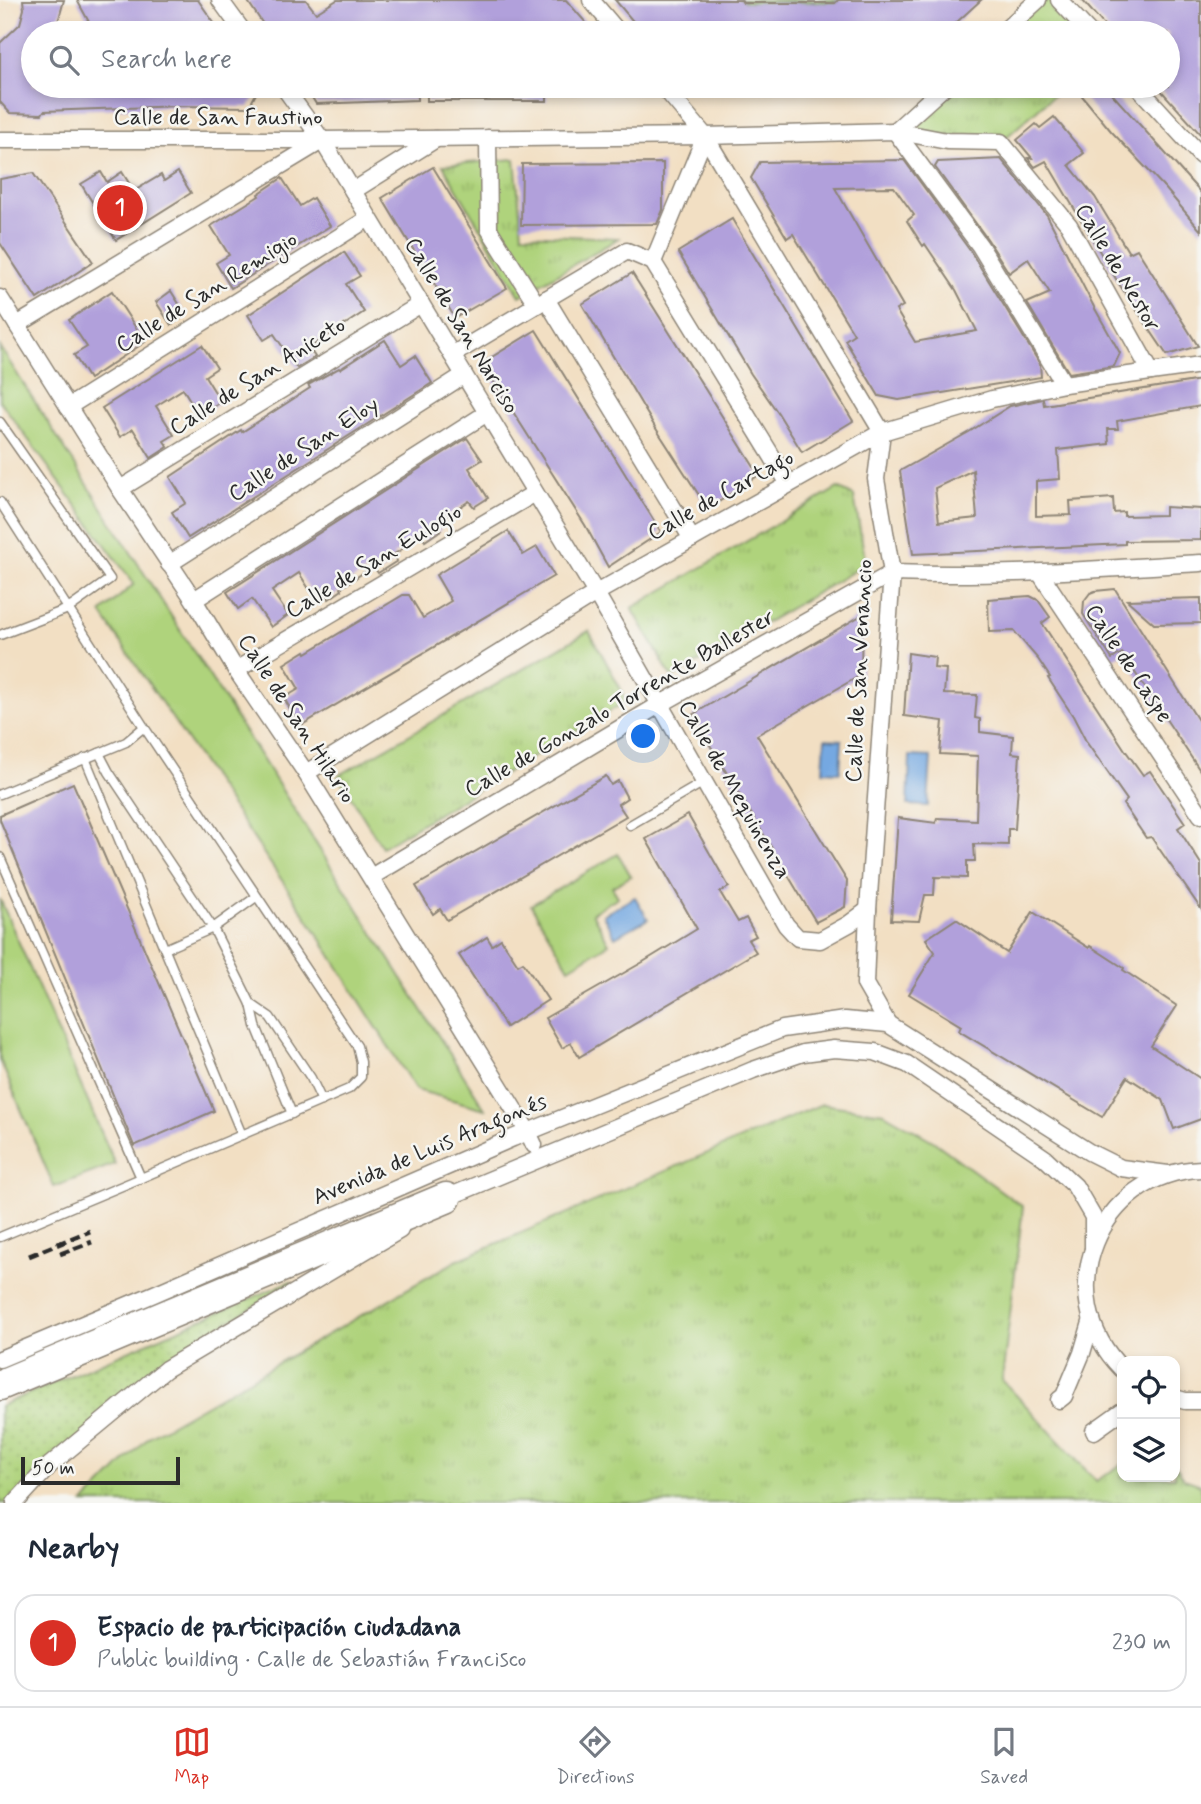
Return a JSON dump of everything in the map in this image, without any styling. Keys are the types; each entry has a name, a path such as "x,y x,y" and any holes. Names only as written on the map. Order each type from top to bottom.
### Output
{"highway":[{"path":"0,1385 446,1198"}],"street":[{"path":"220,0 235,21"},
{"path":"591,0 609,21"},
{"path":"1015,21 1038,0"},
{"path":"1059,0 1079,21"},
{"name":"Calle de San Narciso","path":"292,98 322,140 596,593"},
{"path":"673,98 705,136 881,432"},
{"path":"932,98 895,131 980,246 1064,384"},
{"path":"1149,98 1201,156"},
{"name":"Calle de San Faustino","path":"2,138 322,140 895,131"},
{"name":"Calle de Nestor","path":"895,131 947,141 1002,142 1069,225 1152,372"},
{"path":"653,262 705,136"},
{"path":"488,138 489,229 541,302 692,539"},
{"path":"353,191 436,139"},
{"path":"17,325 322,140"},
{"name":"Calle de San Remigio","path":"68,407 369,218"},
{"path":"452,355 627,251 653,262 789,484"},
{"name":"Calle de San Hilario","path":"0,298 236,670 306,773 531,1139"},
{"name":"Calle de San Aniceto","path":"120,489 421,304"},
{"name":"Calle de Cartago","path":"306,773 596,593 881,432 992,399 1064,384 1201,365"},
{"name":"Calle de San Eloy","path":"169,564 464,375"},
{"path":"194,600 486,412"},
{"name":"Calle de San Venancio","path":"881,432 876,479 892,573 865,984 887,1024"},
{"name":"Calle de San Eulogio","path":"236,670 535,493"},
{"path":"892,573 1040,573 1201,563"},
{"name":"Calle de Gonzalo Torrente Ballester","path":"371,877 659,705 892,573"},
{"name":"Calle de Caspe","path":"1040,573 1201,815"},
{"name":"Calle de Mequinenza","path":"596,593 786,925 798,938 820,940 869,910"},
{"name":"Avenida de Luis Aragonés","path":"0,1359 531,1139 782,1029 845,1020 887,1024"},
{"path":"887,1024 1089,1152 1121,1168 1168,1174"},
{"path":"15,1503 50,1465 166,1369 406,1227 446,1198 753,1070 803,1053 834,1049 875,1052 907,1064 1045,1158 1075,1186 1093,1217 1093,1248"},
{"path":"522,1168 531,1139 560,1152"},
{"path":"1117,1362 1106,1350 1092,1319 1087,1283 1093,1248 1100,1231 1110,1216 1135,1190 1168,1174 1193,1169 1201,1163"},
{"path":"1059,1400 1064,1396 1082,1353 1092,1319"},
{"path":"1180,1400 1201,1401"},
{"path":"1094,1431 1117,1415"}],"lane":[{"path":"0,422 110,579 68,609 0,635"},
{"path":"0,502 144,727 357,1046 361,1062 361,1077 349,1089 0,1237"},
{"path":"0,794 125,742 144,727"},
{"path":"99,753 213,928 251,1004 256,1026 292,1114"},
{"path":"85,758 242,1135"},
{"path":"629,825 704,782"},
{"path":"0,857 141,1178"},
{"path":"165,949 213,928 257,897"},
{"path":"251,1004 270,1017 311,1078 322,1101"}],"green space":[{"path":"741,0 838,0 835,3 745,3"},
{"path":"1038,0 1059,0 1079,21 1015,21"},
{"path":"932,98 1050,98 1001,142 895,131"},
{"path":"515,159 522,234 619,238 520,296 443,165"},
{"path":"0,347 485,1109 416,1090 310,922 101,613 134,584 0,401"},
{"path":"838,488 854,496 866,564 672,678 632,608"},
{"path":"589,631 621,689 625,702 382,847 338,776"},
{"path":"618,854 631,876 612,887 618,897 592,913 609,944 569,968 531,905"},
{"path":"0,899 115,1164 54,1187 0,1060"},
{"path":"822,1104 884,1113 933,1141 1023,1207 1002,1380 1096,1481 1117,1467 1117,1482 1180,1482 1180,1473 1184,1479 1201,1485 1201,1503 84,1503 149,1437 458,1260"},
{"path":"291,1281 292,1284 158,1367 7,1503 0,1503 0,1406"}],"water":[{"path":"825,739 842,740 840,772 823,771"},
{"path":"910,756 931,757 928,806 908,805"},
{"path":"635,897 648,919 615,937 603,915"}],"building":[{"path":"23,0 64,0 58,21 21,21 21,98 254,98 249,107 180,106 44,111 42,114 10,113 0,102 0,43 20,24 24,9"},
{"path":"77,0 198,0 213,21 88,21"},
{"path":"247,0 306,0 316,13 337,0 566,0 584,21 261,21"},
{"path":"615,0 835,3 838,0 981,0 958,21 633,21"},
{"path":"1082,0 1201,0 1201,135 1168,98 1180,98 1180,21 1100,21"},
{"path":"312,98 417,98 417,100 316,104"},
{"path":"427,98 547,98 547,101 427,101"},
{"path":"1084,98 1116,98 1201,193 1201,231 1165,188"},
{"path":"1054,117 1084,153 1069,165 1095,197 1129,253 1137,249 1198,346 1167,355 1119,284 1046,161 1035,167 1028,158 1032,158 1017,140 1036,124 1040,128"},
{"path":"1001,159 1047,215 1120,353 1114,366 1069,373 1027,303 1050,293 1028,259 1009,273 935,167 938,162"},
{"path":"904,160 971,252 1040,364 1041,377 899,400 879,396 845,340 854,334 793,234 787,238 751,178 760,162","holes":["894,187 914,215 907,221 956,290 977,331 915,342 896,310 903,306 835,188"]},
{"path":"663,163 663,210 657,224 521,225 522,164"},
{"path":"433,167 507,288 455,318 382,198"},
{"path":"101,172 107,182 122,172 134,191 161,175 164,181 178,172 191,193 116,240 81,184"},
{"path":"33,173 93,262 37,299 0,243 0,179"},
{"path":"282,178 300,206 313,198 330,226 231,288 216,263 229,255 211,226"},
{"path":"732,219 853,421 802,452 751,374 678,252"},
{"path":"344,252 360,276 346,284 364,312 309,348 315,357 297,368 274,334 264,340 248,315"},
{"path":"632,273 759,475 708,509 655,427 582,304"},
{"path":"112,291 145,342 89,379 74,355 87,347 69,320"},
{"path":"171,291 186,315 171,325 156,302"},
{"path":"536,330 661,532 608,567 585,525 482,363"},
{"path":"385,340 401,365 415,356 432,383 188,538 172,512 186,503 170,477 310,388 308,385 340,369"},
{"path":"202,345 217,368 205,376 221,402 200,416 183,389 156,406 174,435 164,441 168,447 151,458 133,429 120,437 102,408"},
{"path":"1201,380 1201,406 1117,421 1118,429 1108,429 1109,444 1058,450 1060,479 1036,481 1036,516 1071,515 1070,501 1113,498 1114,513 1124,512 1124,516 1165,515 1165,507 1201,509 1201,540 1125,541 1125,544 913,554 900,471 1010,406 1043,399 1044,405","holes":["973,470 977,518 939,522 935,488"]},
{"path":"467,438 482,460 469,468 488,498 474,507 469,501 436,523 441,530 425,541 422,536 393,555 397,561 378,573 373,566 329,599 326,594 316,600 299,573 272,591 288,615 271,627 252,599 238,609 227,592"},
{"path":"508,531 523,555 537,547 554,576 300,726 284,698 299,689 284,664 403,595 409,595 423,618 451,601 436,575"},
{"path":"1115,589 1201,725 1201,772 1122,653 1112,659 1083,614 1084,601 1090,593"},
{"path":"1030,596 1038,600 1050,617 1042,623 1125,750 1143,775 1150,771 1185,823 1178,828 1201,864 1201,909 1151,837 1146,838 1123,804 1127,800 1087,743 1038,659 1014,631 989,632 988,599"},
{"path":"1201,598 1201,623 1154,624 1127,600"},
{"path":"862,615 861,675 757,735 847,881 845,907 816,922 692,715"},
{"path":"908,653 935,657 934,668 946,669 944,694 977,695 975,718 980,719 980,732 1013,736 1012,753 1020,754 1015,829 1008,829 1008,845 974,844 975,861 967,861 967,878 935,877 934,895 925,895 919,921 891,920 898,818 936,823 937,818 976,820 978,756 940,754 943,721 904,716"},
{"path":"606,776 611,785 618,781 627,798 618,804 626,816 447,920 440,909 433,914 416,886"},
{"path":"73,783 214,1111 134,1146 0,820 0,815"},
{"path":"688,815 729,887 720,892 738,922 746,918 756,936 748,940 756,952 579,1057 571,1043 562,1048 545,1018 697,929 646,839"},
{"path":"1033,912 1124,968 1123,970 1177,1006 1151,1046 1201,1079 1201,1119 1174,1129 1163,1100 1127,1077 1102,1117 959,1031 961,1026 909,994 935,952 926,939 956,919 1007,953"},
{"path":"487,937 492,945 501,939 518,965 523,962 548,1000 506,1027 459,955"}],"railway":[{"path":"29,1256 90,1231"},
{"path":"60,1254 92,1242"}],"place":[{"name":"Espacio de participación ciudadana","path":"120,208"}]}
